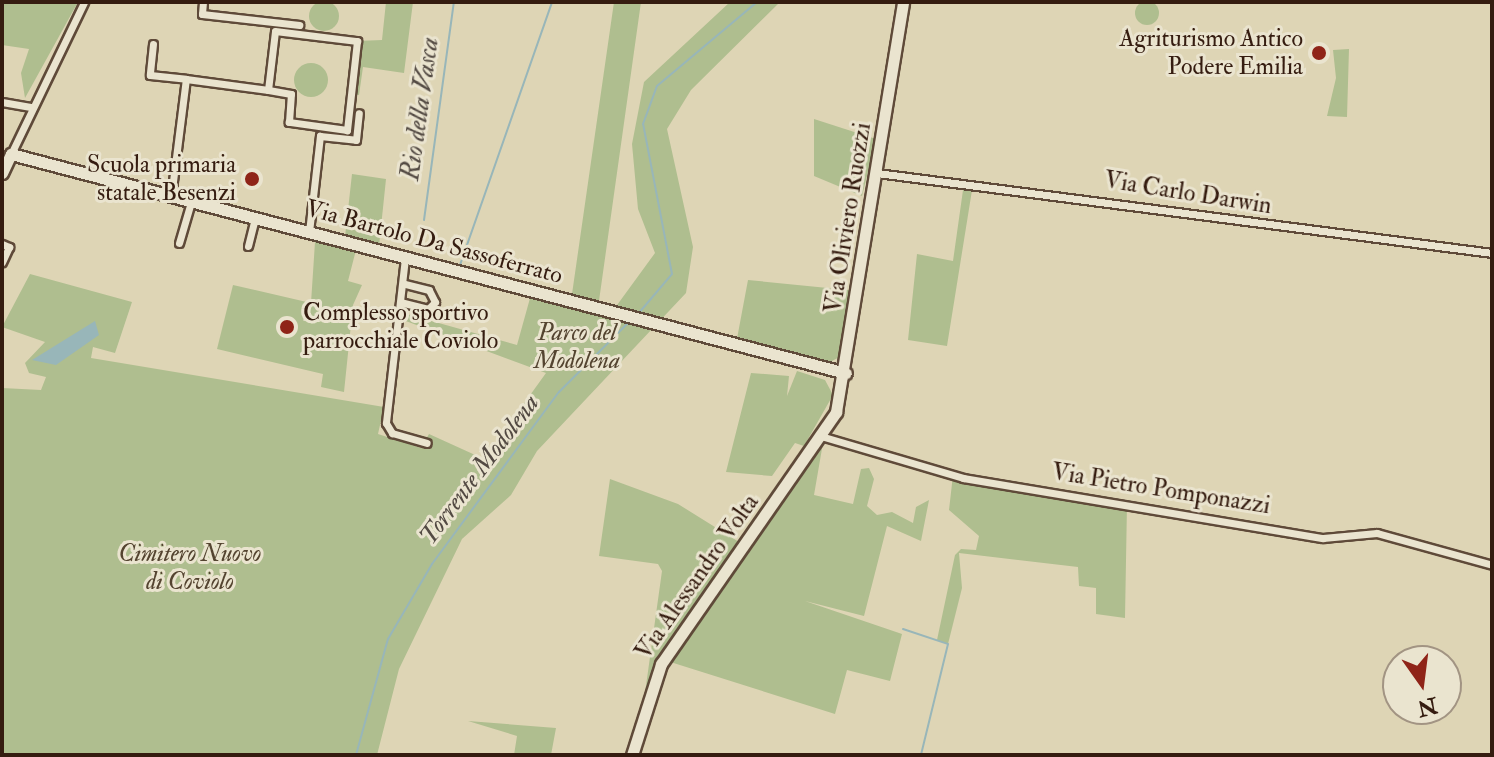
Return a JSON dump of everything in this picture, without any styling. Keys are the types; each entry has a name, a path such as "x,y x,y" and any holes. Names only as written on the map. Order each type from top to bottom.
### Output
{"street":[{"path":"2,173 84,2"},
{"path":"203,2 202,14 299,25"},
{"name":"Via Oliviero Ruozzi","path":"824,437 846,373 903,2"},
{"path":"153,44 150,75 291,94 289,122 347,130 357,41 275,31 268,90"},
{"path":"171,197 186,79"},
{"path":"2,102 31,107"},
{"path":"309,232 320,136 356,140 359,113"},
{"name":"Via Bartolo Da Sassoferrato","path":"11,154 846,373"},
{"name":"Via Carlo Darwin","path":"877,173 1492,253"},
{"path":"179,243 191,202"},
{"path":"248,246 255,218"},
{"path":"2,244 9,247 2,262"},
{"path":"405,258 405,284 400,302 387,427 427,443"},
{"path":"400,302 428,309 435,302 432,292 405,284"},
{"name":"Via Pietro Pomponazzi","path":"824,437 963,478 1323,538 1377,533 1492,565"},
{"name":"Via Alessandro Volta","path":"632,755 661,664 824,437"}],"green space":[{"path":"324,1 334,6 339,16 334,26 324,31 314,26 309,16 314,6"},
{"path":"1147,1 1156,4 1159,13 1156,22 1147,25 1138,22 1135,13 1138,4"},
{"path":"2,2 78,2 25,98 21,73 29,49 2,45"},
{"path":"386,2 413,2 404,73 363,67 359,95 351,94 357,41 382,40"},
{"name":"Cimitero Nuovo di Coviolo","path":"614,2 641,2 598,308 612,312 655,253 638,209 632,144 644,82 730,2 780,2 691,90 667,129 693,247 686,293 537,451 511,495 462,539 399,669 377,755 2,755 2,388 41,390 46,377 29,373 25,363 45,342 2,327 30,274 132,302 115,353 93,347 91,358 384,407 378,434 421,448 429,434 484,459 546,373 395,317 396,311 517,345 532,291 571,301"},
{"path":"1349,49 1347,117 1327,116 1336,78 1333,50"},
{"path":"311,63 323,68 328,80 323,92 311,97 299,92 294,80 299,68"},
{"path":"814,119 876,139 862,196 814,176"},
{"path":"352,174 386,179 379,246 345,237"},
{"path":"964,183 973,184 947,346 908,340 917,254 953,261"},
{"name":"Complesso sportivo parrocchiale Coviolo","path":"315,242 356,250 348,281 362,285 353,305 344,392 321,387 323,374 217,349 233,285 311,303"},
{"path":"748,280 858,291 843,355 821,367 736,344"},
{"path":"797,371 825,380 833,395 804,446 795,443 772,476 726,472 751,373 789,376 787,396"},
{"path":"824,437 814,495 853,504 861,469 869,468 874,479 867,506 877,515 892,512 913,523 916,507 929,500 921,541 887,526 864,616 805,601 902,634 890,681 847,670 835,714 664,660 644,700 662,571 658,564 599,556 610,479 678,504 739,542 702,593 705,601 730,576"},
{"path":"953,475 1127,504 1125,618 1096,614 1096,588 1079,586 1078,567 959,553 962,588 948,644 937,640 955,555 961,549 976,550 979,536 949,510"},
{"path":"468,721 556,728 551,755 514,755 517,736"}],"water":[{"path":"95,321 99,335 56,365 32,360"}],"waterway":[{"name":"Rio della Vasca","path":"424,220 454,2"},
{"path":"460,265 552,2"},
{"name":"Torrente Modolena","path":"638,314 672,274 643,124 657,86 757,2"},
{"name":"Torrente Modolena","path":"356,755 388,639 432,564 559,392 630,321"},
{"path":"903,629 948,644 921,755"}],"place":[{"name":"Agriturismo Antico Podere Emilia","path":"1319,53"},
{"name":"Scuola primaria statale Besenzi","path":"252,179"},
{"name":"Complesso sportivo parrocchiale Coviolo","path":"287,327"}],"park label":[{"name":"Parco del Modolena","path":"577,347"}]}
